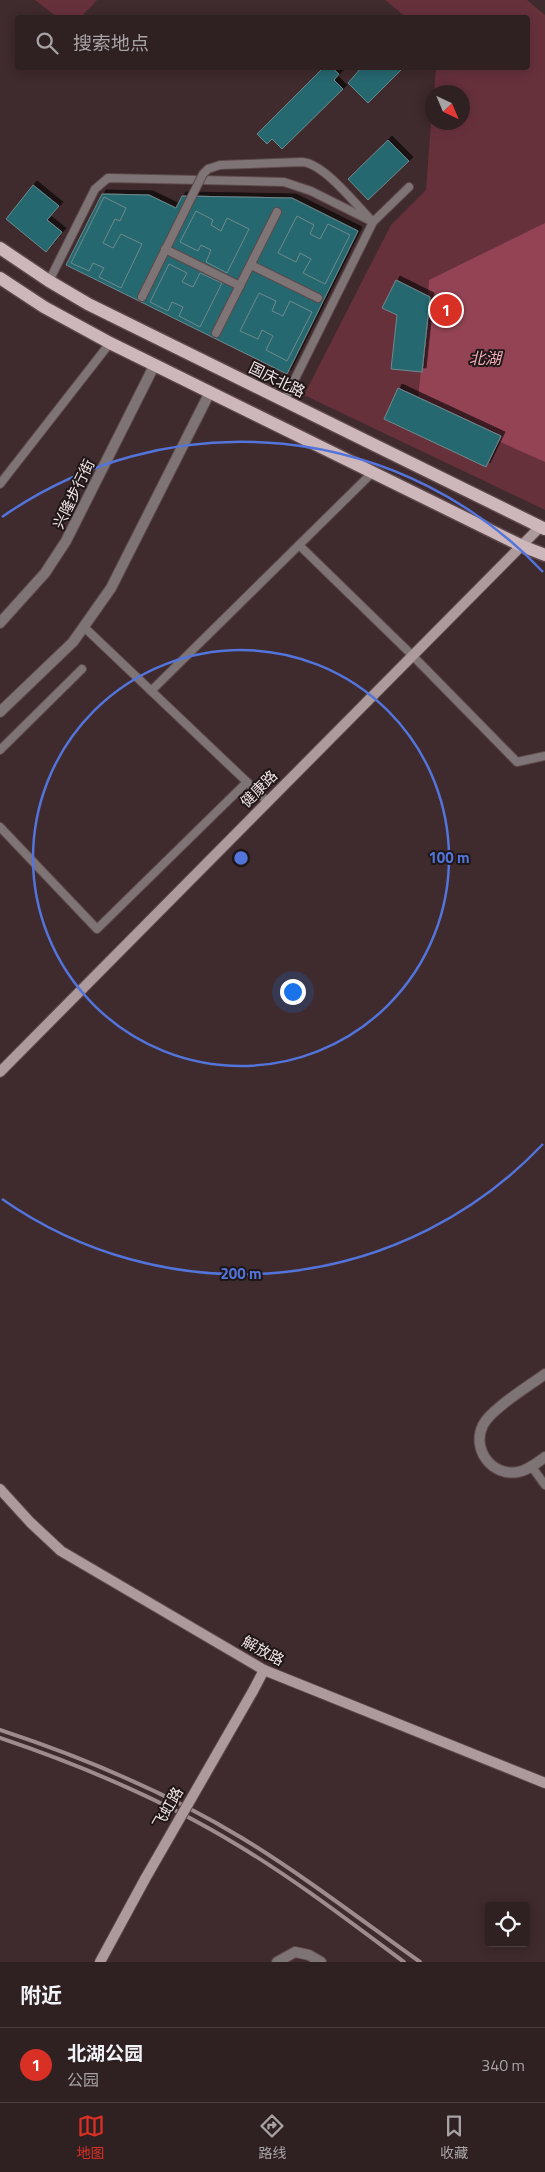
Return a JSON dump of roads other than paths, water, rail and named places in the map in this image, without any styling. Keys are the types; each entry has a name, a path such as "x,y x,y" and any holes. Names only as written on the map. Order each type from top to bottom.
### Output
{"main road":[{"name":"国庆北路","path":"0,248 49,281 88,304 542,528"},
{"path":"0,278 44,306 110,343 522,546 545,555"}],"street":[{"name":"兴隆步行街","path":"0,623 45,573 66,541 155,364"},
{"path":"0,712 73,642 111,588 210,392"},
{"name":"健康路","path":"0,1072 542,528"},
{"path":"545,1374 490,1415 482,1427 479,1442 483,1456 498,1470 512,1473 532,1467 545,1457"},
{"name":"解放路","path":"0,1489 30,1522 61,1551 264,1670 545,1783"},
{"name":"飞虹路","path":"100,1962 264,1670"},
{"path":"277,1962 295,1952 309,1955 321,1962"}],"lane":[{"path":"142,297 203,174 208,169 220,164 302,162 313,164 323,171 373,222"},
{"path":"49,281 94,189 108,178 284,182 311,191 373,222"},
{"path":"284,401 373,222 409,187"},
{"path":"216,333 277,212"},
{"path":"165,249 240,286"},
{"path":"251,265 318,298"},
{"path":"0,484 110,343"},
{"path":"151,691 373,472"},
{"path":"299,545 413,656 517,762 545,756"},
{"path":"84,627 268,802"},
{"path":"0,750 82,669"},
{"path":"0,827 97,930 247,782"},
{"path":"532,1467 545,1485"}],"water":[{"name":"北湖","path":"545,223 545,462 498,441 418,398 429,297 429,280"}],"railway":[{"path":"0,1730 94,1764 154,1791 213,1821 288,1868 420,1962"},
{"path":"0,1738 92,1772 152,1799 211,1829 261,1859 404,1962"}],"place":[{"name":"北湖公园","path":"446,310"}]}
